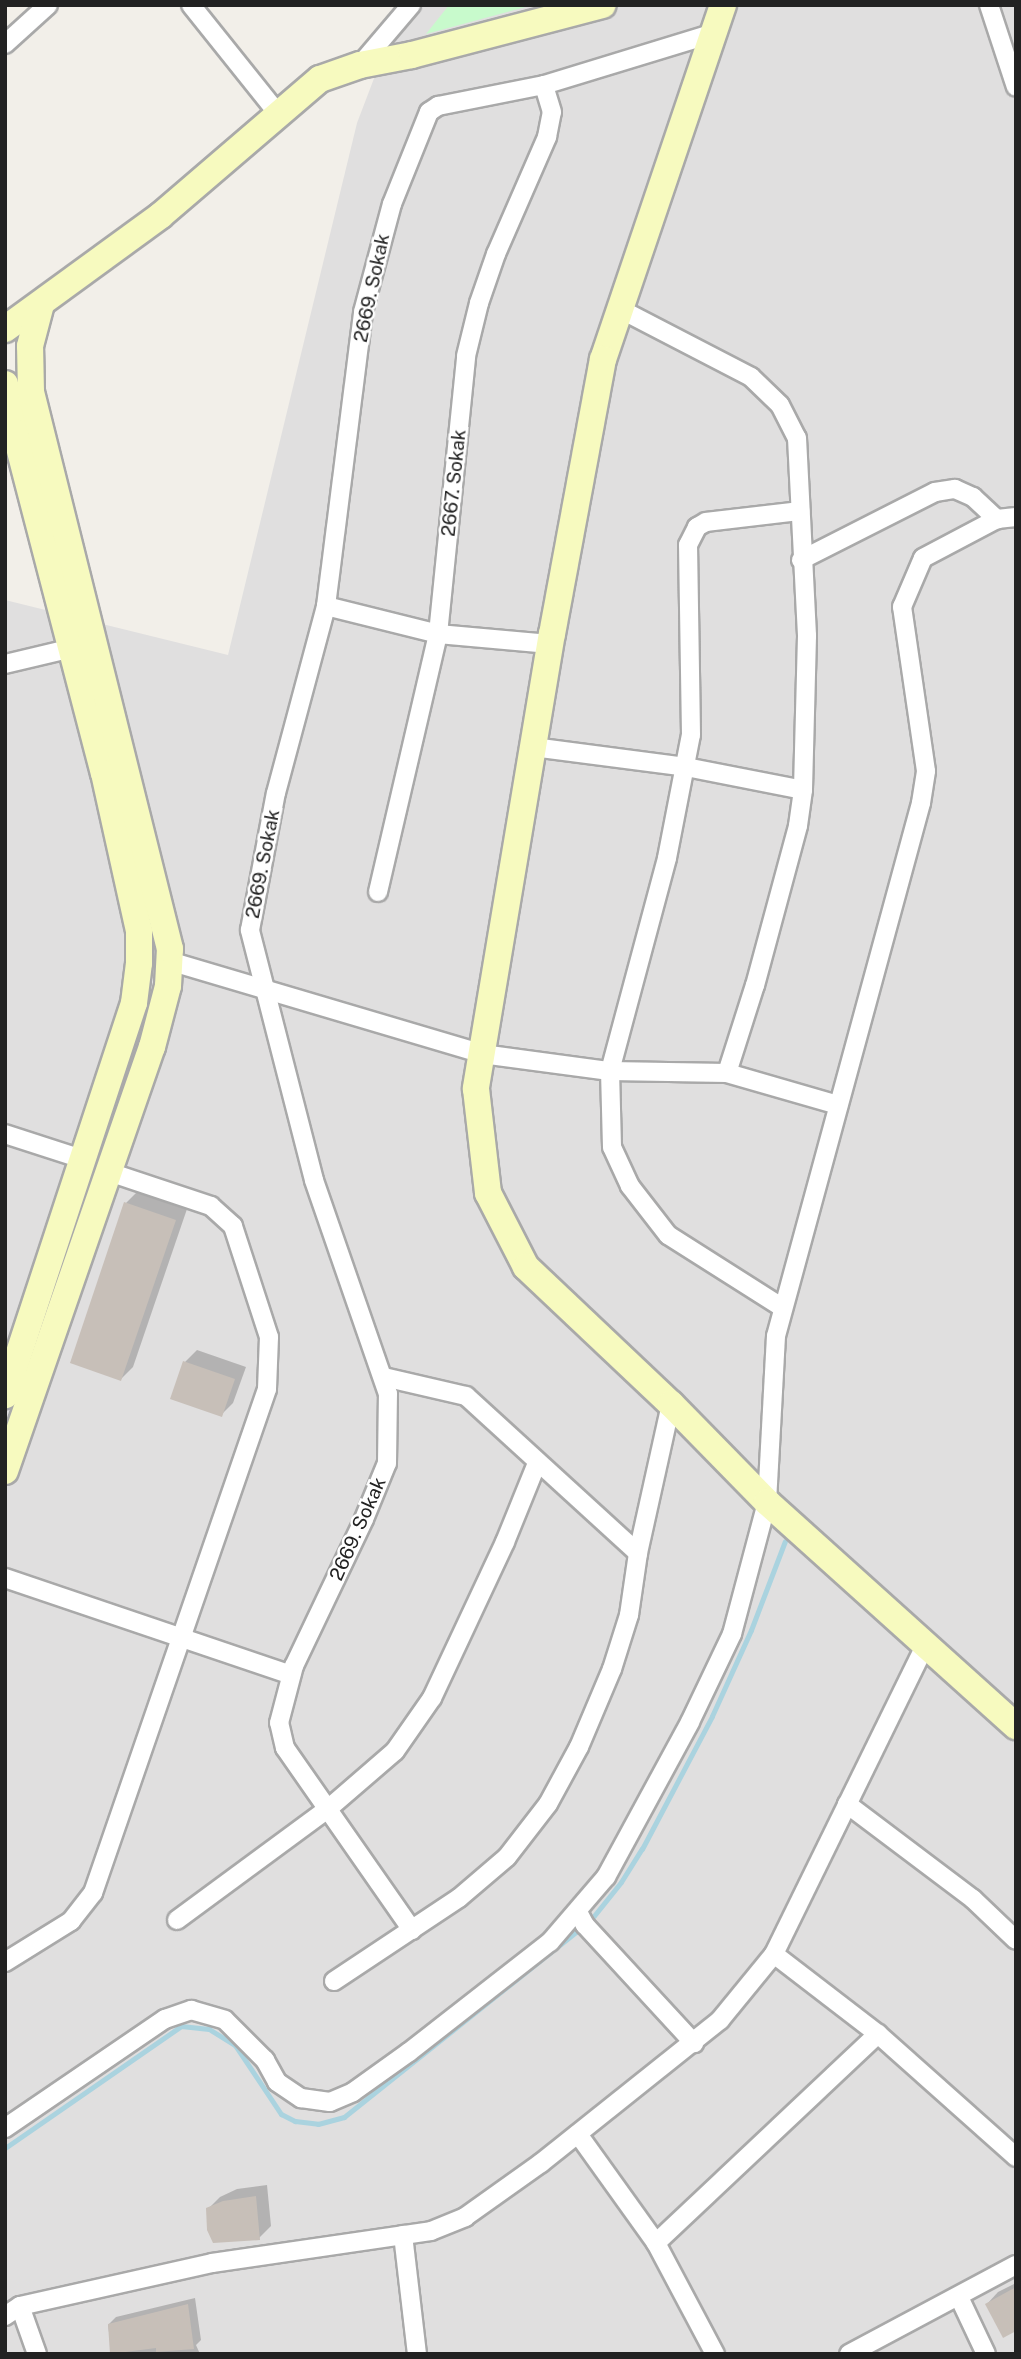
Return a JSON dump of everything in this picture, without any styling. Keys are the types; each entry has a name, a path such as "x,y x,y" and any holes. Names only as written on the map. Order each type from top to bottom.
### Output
{"street":[{"path":"5,44 48,5"},
{"path":"191,5 279,115"},
{"path":"360,65 411,5"},
{"path":"6,334 41,304 160,216 320,79 360,65 412,55 603,5"},
{"path":"723,5 618,308 603,359 533,747 476,1089 488,1193 526,1267 671,1404 767,1502 1016,1726"},
{"path":"989,5 1010,46 1016,87"},
{"name":"2669. Sokak","path":"412,1930 285,1748 279,1723 291,1675 364,1520 387,1463 388,1394 314,1180 250,930 276,793 326,606 363,312 392,204 429,112 438,106 544,85 711,34"},
{"name":"2667. Sokak","path":"378,891 438,634 466,356 479,303 496,254 547,137 552,112 544,85"},
{"path":"5,1471 152,1047 168,986 170,949 151,864 31,391 30,346 41,304"},
{"path":"618,308 751,377 780,405 797,438 807,636 803,790 798,826 755,985 727,1073"},
{"path":"5,384 104,773 139,931 134,1003 5,1395"},
{"path":"802,560 935,492 955,489 973,497 997,519"},
{"path":"783,1308 668,1235 630,1186 612,1147 610,1071 667,858 691,735 688,545 697,527 706,522 800,511"},
{"path":"5,2128 165,2019 191,2010 225,2020 265,2060 277,2082 300,2098 330,2102 353,2092 409,2052 550,1942 606,1877 632,1835 732,1634 767,1502 776,1336 921,803 926,771 901,607 923,558 997,519 1016,517"},
{"path":"326,606 438,634 551,644"},
{"path":"5,664 72,648"},
{"path":"533,747 686,767 803,790"},
{"path":"169,961 482,1054 610,1071 727,1073 838,1105"},
{"path":"5,1134 82,1159"},
{"path":"5,1962 71,1921 93,1893 267,1389 269,1337 233,1226 211,1206 109,1172"},
{"path":"384,1377 466,1396 638,1553"},
{"path":"334,1981 459,1898 507,1857 548,1804 579,1747 612,1669 629,1615 638,1553 671,1404"},
{"path":"177,1920 328,1808 396,1751 432,1698 505,1542 537,1463"},
{"path":"5,1578 291,1675"},
{"path":"37,2354 13,2311 212,2263 431,2231 464,2217 578,2134 694,2043 720,2020 774,1954 926,1644"},
{"path":"846,1804 973,1899 1016,1940"},
{"path":"578,1912 585,1925 694,2043"},
{"path":"774,1954 878,2034 1016,2157"},
{"path":"656,2243 878,2034"},
{"path":"578,2134 656,2243 715,2354"},
{"path":"404,2235 418,2354"},
{"path":"849,2354 1016,2265"},
{"path":"959,2297 986,2354"}],"shaded area":[{"path":"402,5 1016,5 1016,2354 5,2354 5,600 228,655 357,123"}],"green space":[{"path":"449,5 533,5 426,34"}],"building":[{"path":"124,1202 176,1220 121,1381 70,1363"},
{"path":"183,1361 235,1379 222,1417 170,1399"},
{"path":"256,2196 260,2240 213,2243 207,2230 206,2208 223,2201"},
{"path":"1016,2287 1016,2331 1003,2338 985,2304"},
{"path":"188,2304 194,2349 156,2352 156,2348 110,2354 108,2324"}],"waterway":[{"path":"589,1922 621,1882 642,1849 712,1716 751,1630 785,1541"},
{"path":"5,2148 181,2026 209,2029 235,2045 281,2114 295,2121 318,2124 344,2117 581,1928"}]}
